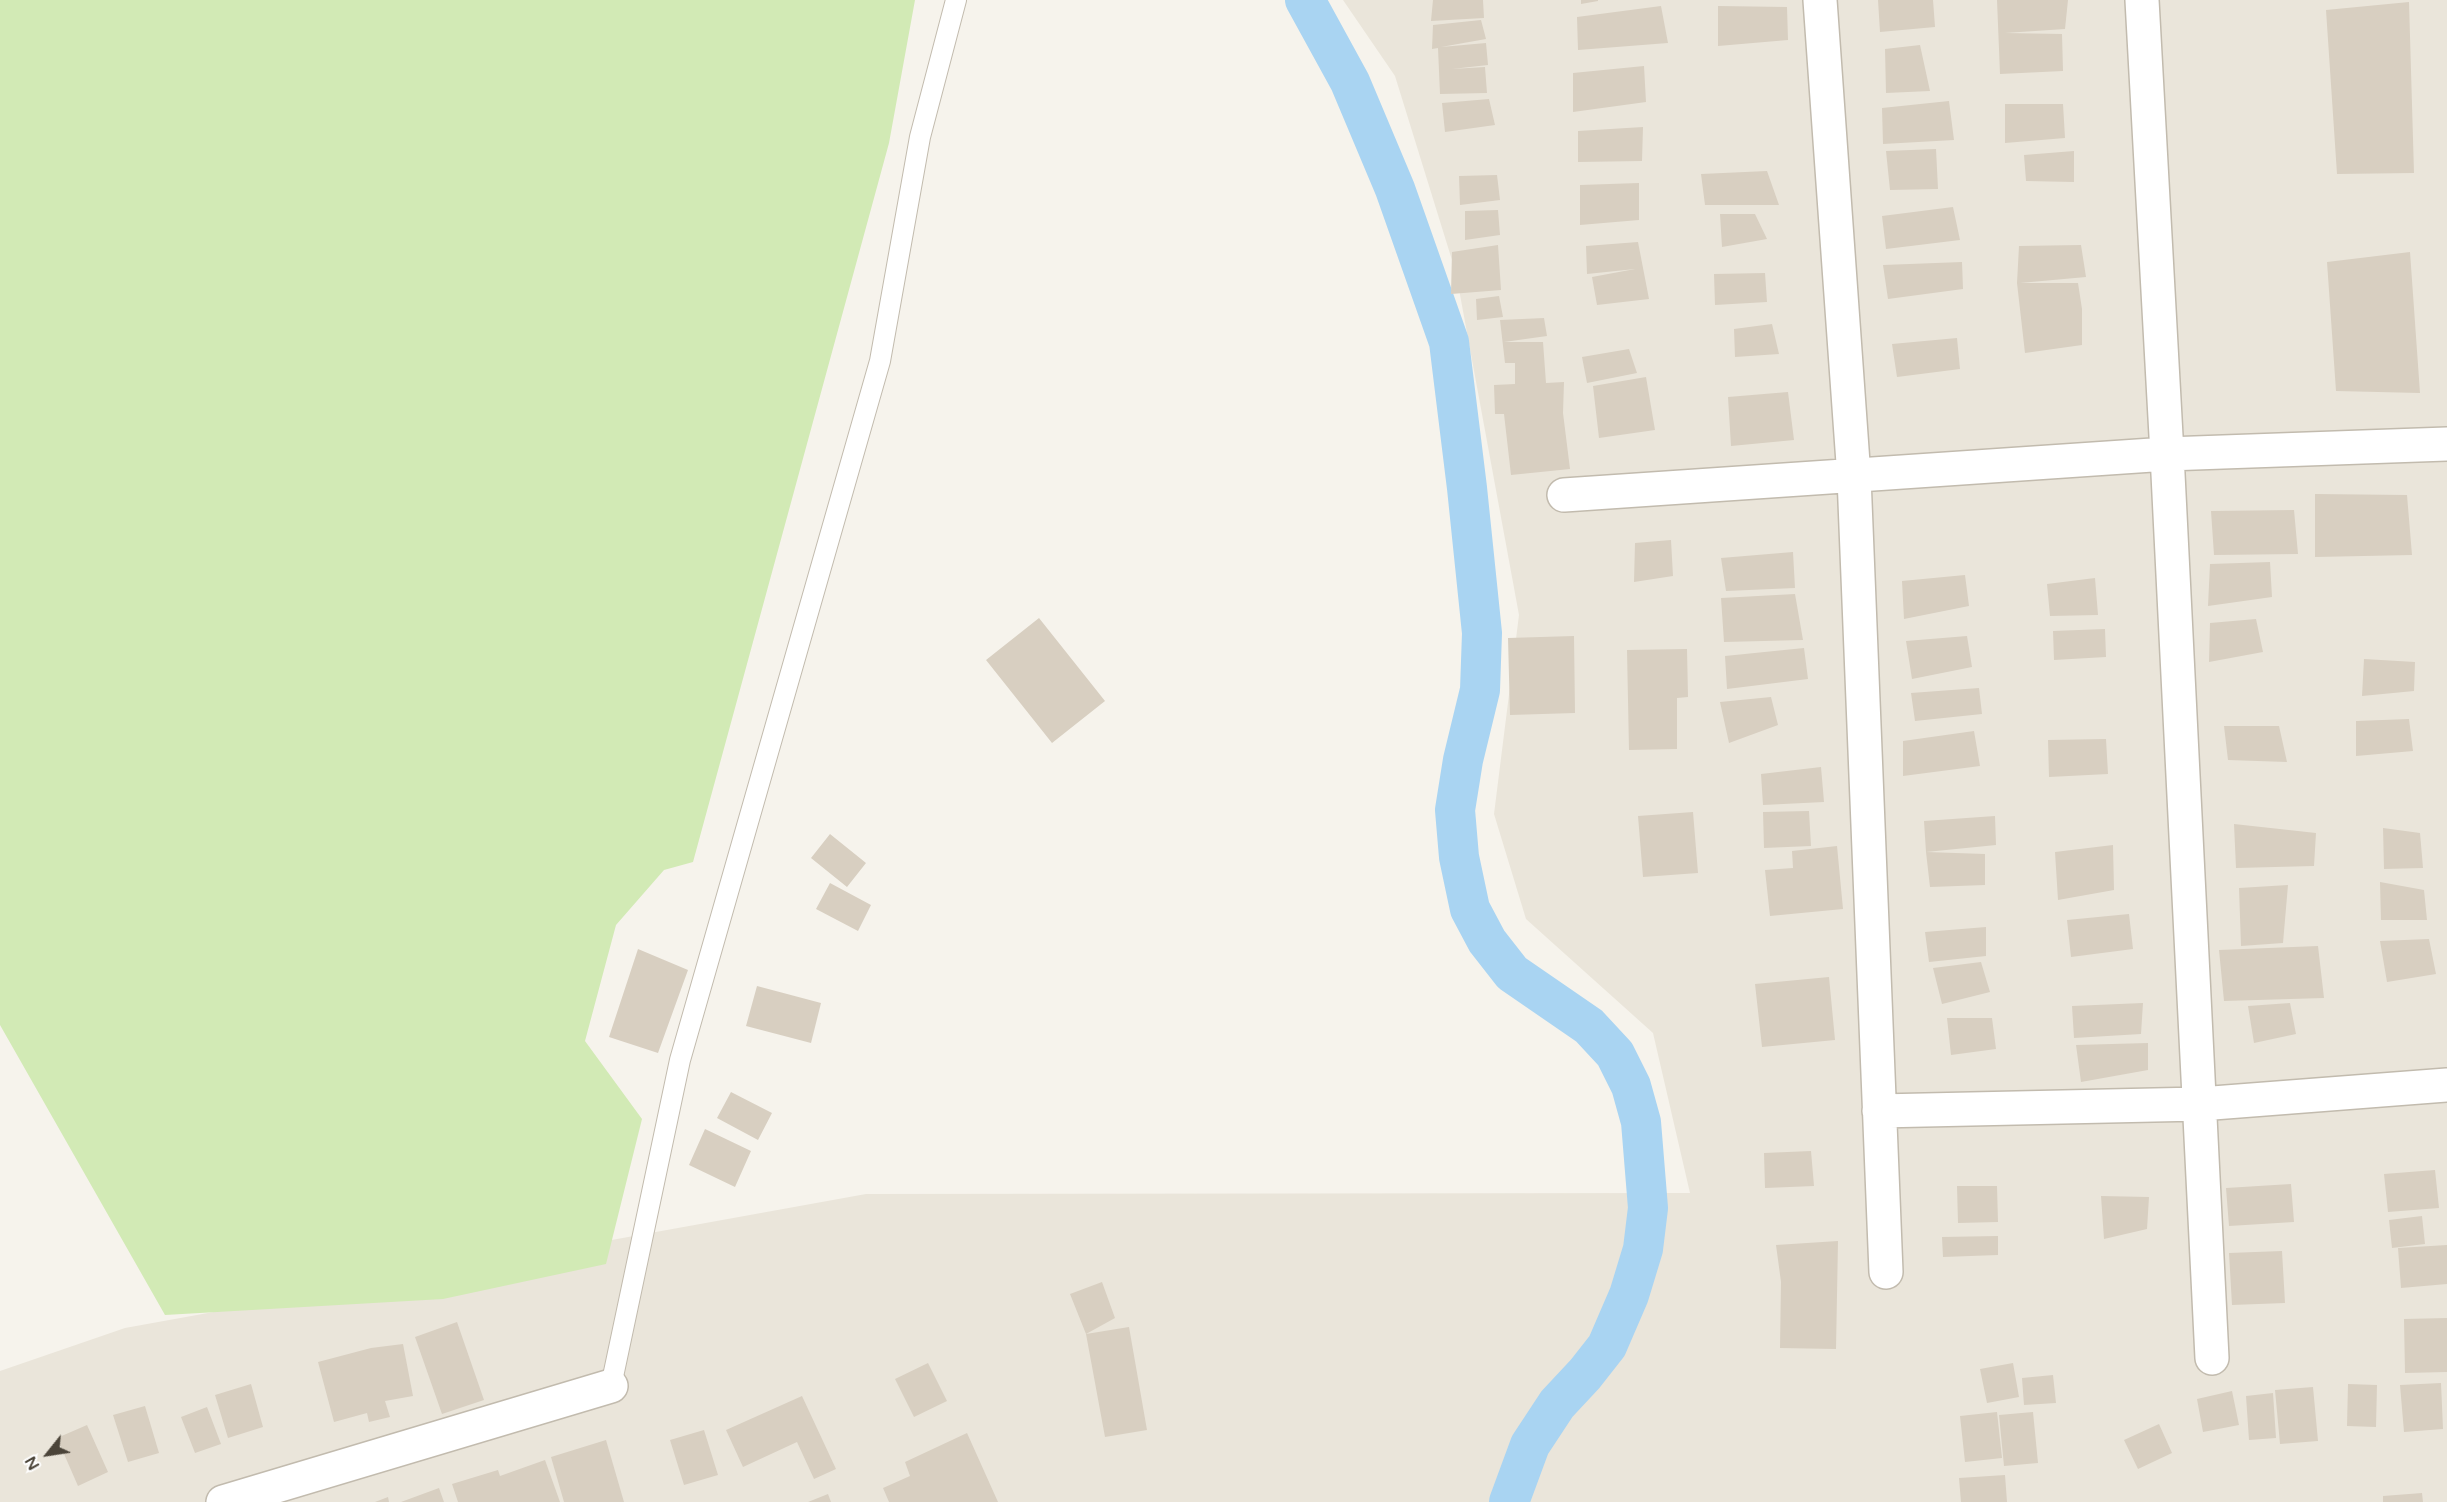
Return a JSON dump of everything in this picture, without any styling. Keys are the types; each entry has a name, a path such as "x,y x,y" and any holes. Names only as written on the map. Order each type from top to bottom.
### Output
{"street":[{"path":"1820,0 1854,477 1886,1272"},
{"path":"2142,0 2212,1358"},
{"path":"1564,495 2167,454 2447,444"},
{"path":"1879,1111 2200,1104 2447,1085"},
{"path":"223,1502 611,1386"}],"lane":[{"path":"611,1386 680,1060 880,361 920,137 956,0"}],"shaded area":[{"path":"1343,0 2447,0 2447,1502 0,1502 0,1371 125,1328 866,1194 1690,1193 1653,1033 1526,919 1494,814 1519,615 1456,273 1395,76"}],"green space":[{"path":"0,0 915,0 889,143 693,862 664,870 616,925 585,1041 642,1119 606,1264 443,1299 165,1315 0,1025"}],"building":[{"path":"1433,0 1483,0 1484,18 1431,21"},
{"path":"1581,0 1598,0 1598,1 1581,4"},
{"path":"1878,0 1933,0 1935,27 1880,32"},
{"path":"1997,0 2068,0 2065,29 2005,33 2062,34 2063,71 2000,74"},
{"path":"2409,2 2414,173 2337,174 2326,10"},
{"path":"1661,6 1668,43 1578,50 1577,17"},
{"path":"1718,6 1787,7 1788,40 1718,46"},
{"path":"1481,20 1486,39 1441,47 1486,43 1488,65 1452,69 1485,67 1487,93 1440,94 1438,48 1432,49 1433,25"},
{"path":"1920,45 1930,91 1886,93 1885,49"},
{"path":"1644,66 1646,102 1573,112 1573,73"},
{"path":"1489,99 1495,125 1445,132 1442,103"},
{"path":"1949,101 1954,140 1883,144 1882,108"},
{"path":"2005,104 2063,104 2065,138 2005,143"},
{"path":"1643,127 1642,161 1578,162 1578,131"},
{"path":"1936,149 1938,189 1890,190 1886,151"},
{"path":"2074,151 2074,182 2026,181 2024,155"},
{"path":"1767,171 1779,205 1705,205 1701,174"},
{"path":"1497,175 1500,200 1460,205 1459,176"},
{"path":"1639,183 1639,220 1580,225 1580,185"},
{"path":"1953,207 1960,240 1886,249 1882,216"},
{"path":"1498,210 1500,235 1465,240 1465,211"},
{"path":"1720,214 1755,214 1767,239 1722,247"},
{"path":"1638,242 1649,299 1597,305 1592,277 1635,269 1587,274 1586,246"},
{"path":"1498,245 1501,290 1451,294 1452,252"},
{"path":"2081,245 2086,277 2020,283 2078,283 2082,309 2082,345 2025,353 2017,283 2019,246"},
{"path":"2410,252 2420,393 2336,391 2327,262"},
{"path":"1962,262 1963,289 1888,299 1883,265"},
{"path":"1765,273 1767,302 1715,305 1714,274"},
{"path":"1499,296 1503,317 1477,320 1476,299"},
{"path":"1544,318 1547,336 1504,342 1543,342 1546,383 1564,382 1563,413 1570,469 1511,475 1504,414 1495,414 1494,385 1515,384 1515,363 1505,363 1500,320"},
{"path":"1772,324 1779,354 1735,357 1734,329"},
{"path":"1957,338 1960,369 1897,377 1892,344"},
{"path":"1629,349 1637,373 1587,383 1582,357"},
{"path":"1646,377 1655,430 1599,438 1593,386"},
{"path":"1788,392 1794,440 1731,446 1728,397"},
{"path":"2315,494 2407,495 2412,555 2315,557"},
{"path":"2294,510 2298,554 2214,555 2211,511"},
{"path":"1671,540 1673,576 1634,582 1635,543"},
{"path":"1793,552 1795,588 1726,591 1721,558"},
{"path":"2270,562 2272,597 2208,606 2210,564"},
{"path":"1965,575 1969,606 1904,619 1902,581"},
{"path":"2095,578 2098,615 2050,616 2047,584"},
{"path":"1795,594 1803,640 1724,642 1721,598"},
{"path":"1039,618 1105,701 1052,743 986,660"},
{"path":"2256,619 2263,652 2209,662 2210,623"},
{"path":"2105,629 2106,657 2054,660 2053,631"},
{"path":"1574,636 1575,713 1510,715 1508,638"},
{"path":"1967,636 1972,667 1912,679 1906,641"},
{"path":"1804,648 1808,679 1727,689 1725,656"},
{"path":"1687,649 1688,697 1677,698 1677,749 1629,750 1627,650"},
{"path":"2364,659 2415,662 2414,691 2362,696"},
{"path":"1979,688 1982,714 1915,721 1911,693"},
{"path":"1771,697 1778,725 1729,743 1720,702"},
{"path":"2409,719 2413,751 2356,756 2356,721"},
{"path":"2224,726 2279,726 2287,762 2228,760"},
{"path":"1974,731 1980,766 1903,776 1903,741"},
{"path":"2106,739 2108,774 2049,777 2048,740"},
{"path":"1821,767 1824,802 1763,805 1761,774"},
{"path":"1809,811 1811,846 1764,848 1763,812"},
{"path":"1693,812 1698,873 1643,877 1638,816"},
{"path":"1995,816 1996,845 1926,852 1924,821"},
{"path":"2234,824 2316,833 2314,866 2236,868"},
{"path":"2383,828 2420,833 2423,868 2384,869"},
{"path":"830,834 866,863 847,887 811,858"},
{"path":"2113,845 2114,890 2058,900 2055,852"},
{"path":"1837,846 1843,909 1770,916 1765,870 1793,868 1792,851"},
{"path":"1926,852 1985,854 1985,885 1930,887"},
{"path":"2380,882 2424,890 2427,920 2381,920"},
{"path":"830,883 871,905 858,931 816,909"},
{"path":"2288,885 2283,943 2241,946 2239,888"},
{"path":"2129,914 2133,949 2071,957 2067,920"},
{"path":"1986,927 1986,956 1929,962 1925,932"},
{"path":"2429,939 2436,974 2387,982 2380,941"},
{"path":"2318,946 2324,998 2224,1001 2219,950"},
{"path":"638,949 688,970 658,1053 609,1037"},
{"path":"1981,962 1990,992 1942,1004 1933,968"},
{"path":"1829,977 1835,1040 1762,1047 1755,984"},
{"path":"757,986 821,1003 811,1043 746,1026"},
{"path":"2143,1003 2141,1034 2074,1038 2072,1006"},
{"path":"2290,1003 2296,1034 2254,1043 2248,1006"},
{"path":"1947,1018 1992,1018 1996,1049 1951,1055"},
{"path":"2148,1043 2148,1070 2081,1082 2076,1045"},
{"path":"731,1092 772,1113 758,1140 717,1118"},
{"path":"705,1129 751,1151 735,1187 689,1165"},
{"path":"1811,1151 1814,1186 1765,1188 1764,1153"},
{"path":"2435,1170 2439,1208 2388,1212 2384,1174"},
{"path":"2291,1184 2294,1222 2229,1226 2226,1188"},
{"path":"1957,1186 1997,1186 1998,1222 1958,1223"},
{"path":"2101,1196 2149,1197 2147,1229 2104,1239"},
{"path":"2422,1216 2425,1244 2392,1248 2389,1220"},
{"path":"1998,1236 1998,1255 1943,1257 1942,1237"},
{"path":"1838,1241 1836,1349 1780,1348 1781,1282 1776,1245"},
{"path":"2447,1245 2447,1284 2401,1288 2398,1248"},
{"path":"2282,1251 2285,1303 2232,1305 2229,1253"},
{"path":"1102,1282 1115,1318 1086,1334 1070,1294"},
{"path":"2447,1318 2447,1372 2405,1373 2404,1319"},
{"path":"457,1322 484,1400 442,1414 415,1337"},
{"path":"1129,1327 1147,1430 1105,1437 1086,1334"},
{"path":"403,1344 413,1396 385,1401 390,1417 369,1422 367,1413 334,1422 318,1362 371,1348"},
{"path":"928,1363 947,1401 914,1417 895,1379"},
{"path":"2013,1363 2019,1397 1987,1403 1980,1369"},
{"path":"2053,1375 2056,1403 2024,1405 2022,1378"},
{"path":"2441,1383 2443,1429 2404,1432 2400,1385"},
{"path":"251,1384 263,1427 228,1438 215,1395"},
{"path":"2348,1384 2377,1385 2376,1427 2347,1426"},
{"path":"2313,1387 2318,1441 2280,1444 2275,1390"},
{"path":"2232,1391 2239,1425 2203,1432 2197,1399"},
{"path":"2273,1393 2276,1438 2249,1440 2246,1396"},
{"path":"802,1396 836,1469 814,1479 797,1442 743,1467 726,1430"},
{"path":"145,1406 159,1453 128,1462 113,1415"},
{"path":"207,1407 221,1444 195,1453 181,1417"},
{"path":"1997,1412 2002,1458 1965,1462 1960,1416"},
{"path":"2033,1412 2038,1463 2004,1466 1999,1415"},
{"path":"2159,1424 2172,1453 2138,1469 2124,1440"},
{"path":"87,1425 108,1472 78,1486 57,1438"},
{"path":"704,1430 718,1475 684,1485 670,1440"},
{"path":"967,1433 998,1502 889,1502 883,1488 910,1476 905,1462"},
{"path":"606,1440 624,1502 564,1502 551,1457"},
{"path":"545,1460 560,1502 458,1502 452,1484 498,1470 500,1476"},
{"path":"2005,1475 2007,1502 1961,1502 1959,1478"},
{"path":"439,1488 444,1502 401,1502"},
{"path":"2422,1493 2423,1502 2383,1502 2383,1496"},
{"path":"828,1494 831,1502 808,1502"},
{"path":"388,1497 389,1502 375,1502"}],"waterway":[{"path":"1305,0 1350,82 1395,189 1449,342 1482,633 1480,690 1463,760 1455,810 1459,857 1470,909 1487,941 1512,973 1589,1026 1615,1054 1631,1086 1641,1122 1648,1208 1643,1249 1629,1295 1607,1346 1557,1404 1530,1445 1509,1502"}]}
